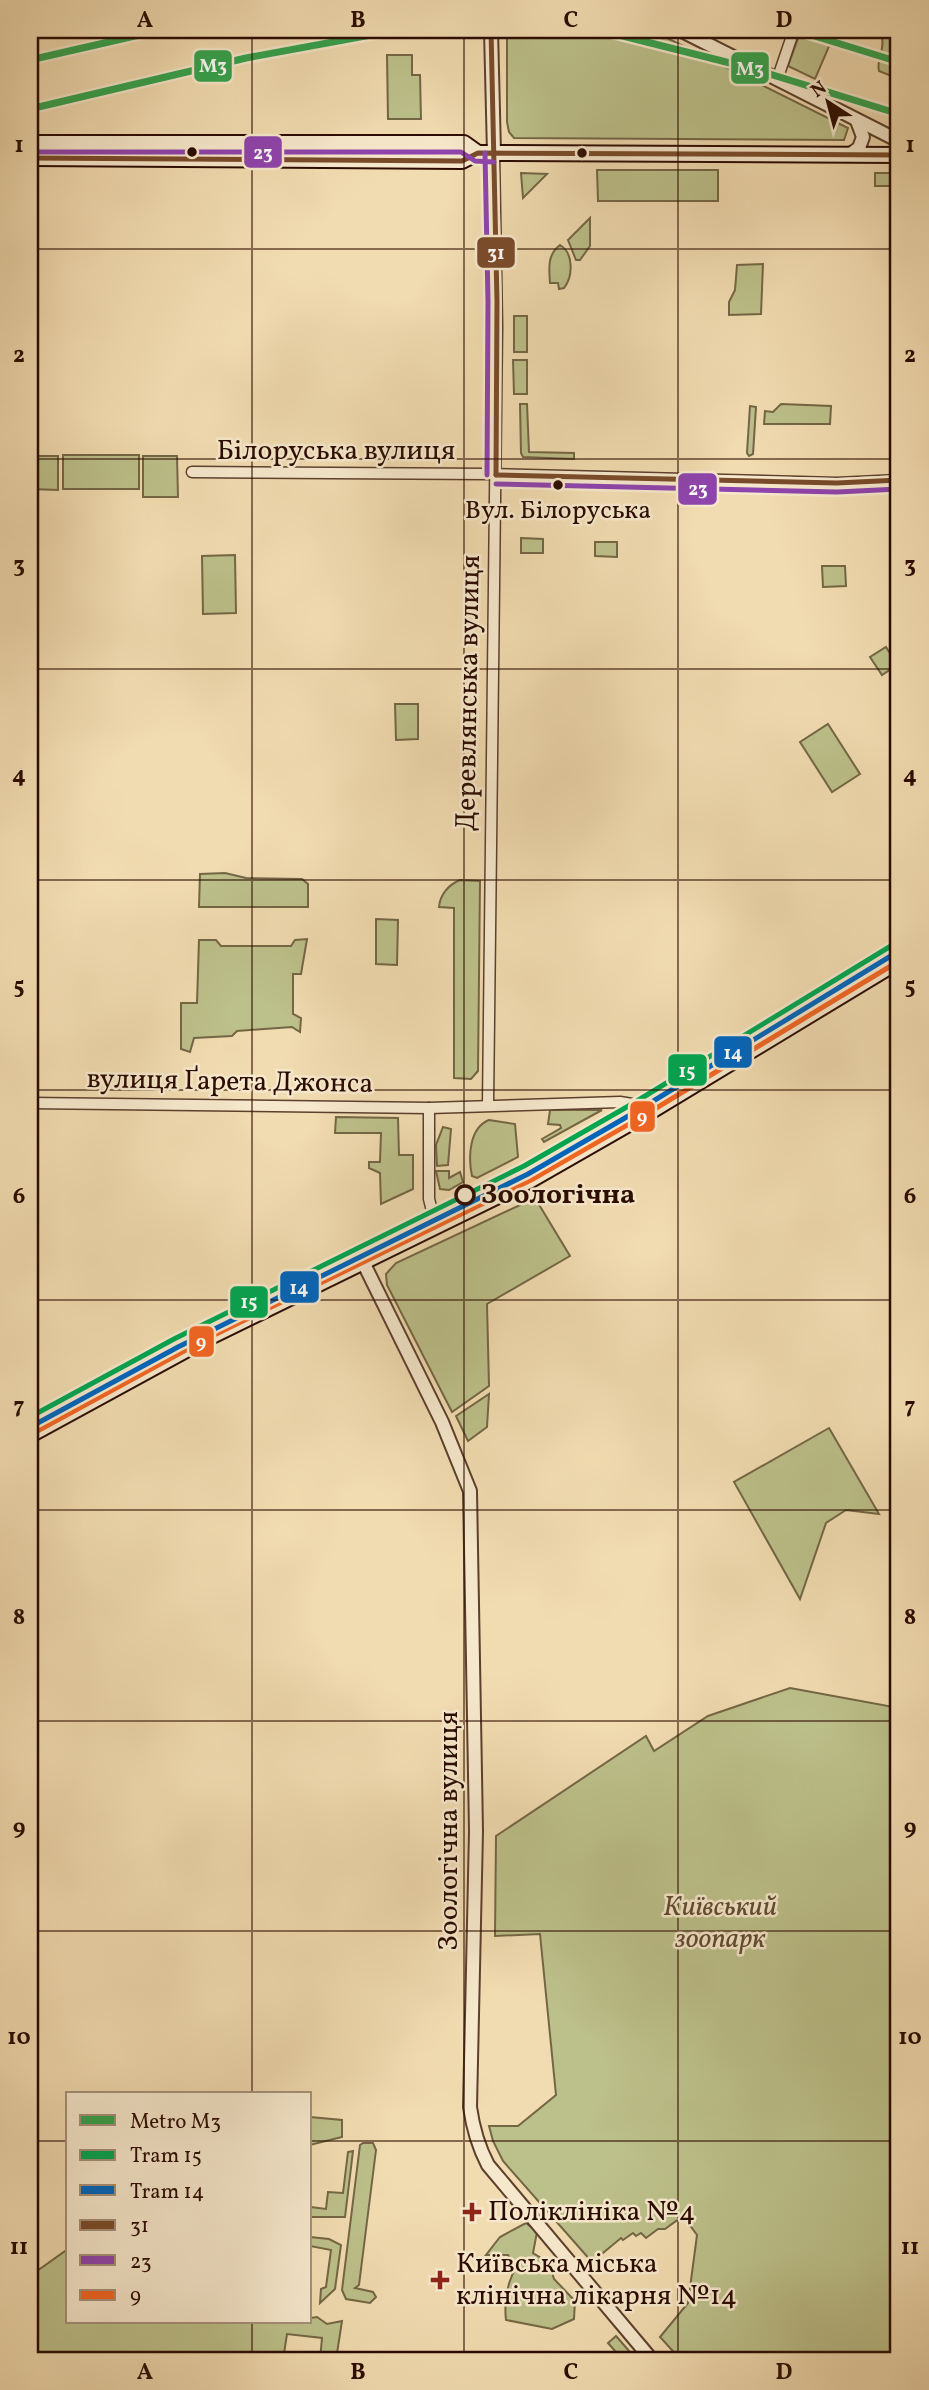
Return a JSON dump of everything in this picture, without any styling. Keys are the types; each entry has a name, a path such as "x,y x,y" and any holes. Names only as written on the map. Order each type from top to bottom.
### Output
{"main road":[{"path":"30,143 464,143 478,153"},
{"path":"30,158 462,161 478,153 899,156"},
{"path":"30,1435 206,1339 531,1180 648,1113 899,961"}],"street":[{"name":"Деревлянська вулиця","path":"488,1105 497,326 491,30"},
{"path":"680,30 899,141"},
{"path":"777,80 794,30"},
{"path":"849,155 859,148 863,137 857,121"},
{"name":"Білоруська вулиця","path":"192,472 496,475 838,483 899,480"},
{"name":"вулиця Ґарета Джонса","path":"30,1103 429,1108 620,1102 632,1104 648,1113"},
{"path":"429,1108 429,1199 436,1227"},
{"name":"Зоологічна вулиця","path":"363,1262 442,1422 470,1491 476,1831 470,2107 472,2127 477,2145 488,2165 652,2360"}],"green space":[{"path":"507,30 651,30 848,128 844,140 514,138 509,132 507,122"},
{"path":"801,30 836,30 815,79 788,66"},
{"path":"891,30 899,30 899,79 879,71 882,38"},
{"path":"387,55 412,55 412,75 420,75 421,119 388,119"},
{"path":"597,170 718,170 718,201 598,201"},
{"path":"521,173 547,174 523,198"},
{"path":"875,173 899,173 899,186 875,186"},
{"path":"590,218 590,246 580,260 576,260 568,240"},
{"path":"560,245 568,254 571,265 567,283 564,288 559,289 558,283 550,283 549,267 553,253"},
{"path":"763,264 761,314 729,315 737,265"},
{"path":"514,316 527,316 527,352 514,352"},
{"path":"513,360 527,360 527,394 514,394"},
{"path":"520,404 527,404 529,452 574,453 574,459 523,457"},
{"path":"781,404 831,406 830,424 764,424 765,411 773,412"},
{"path":"750,406 756,407 753,454 749,456 747,453"},
{"path":"63,455 139,455 139,489 63,489"},
{"path":"30,456 58,456 58,490 30,489"},
{"path":"143,456 177,456 178,497 143,497"},
{"path":"521,538 543,539 543,553 521,553"},
{"path":"595,542 617,542 617,557 595,556"},
{"path":"235,555 236,613 203,614 202,556"},
{"path":"822,566 845,566 846,586 823,587"},
{"path":"886,647 897,665 882,675 870,657"},
{"path":"395,704 418,704 418,739 396,740"},
{"path":"828,724 860,774 832,792 800,742"},
{"path":"225,873 246,878 302,879 308,884 308,907 199,907 200,874"},
{"path":"460,880 480,881 478,1071 471,1079 454,1078 454,908 439,907 445,891"},
{"path":"376,919 398,920 397,965 376,964"},
{"path":"307,939 301,974 293,974 293,1014 301,1018 300,1032 292,1027 237,1031 232,1036 194,1038 190,1052 181,1049 181,1003 197,1003 199,940 216,940 221,946 291,946 295,940"},
{"path":"550,1110 602,1110 544,1142 542,1139 561,1128 560,1125 548,1124"},
{"path":"336,1117 398,1118 399,1155 413,1155 413,1189 381,1204 380,1173 369,1168 369,1162 380,1162 381,1133 335,1133"},
{"path":"489,1120 515,1124 518,1157 477,1178 472,1176 470,1152 477,1129"},
{"path":"443,1127 451,1129 448,1165 437,1166 436,1145"},
{"path":"436,1171 449,1171 449,1178 460,1172 463,1182 449,1190 440,1189"},
{"path":"535,1198 570,1256 487,1304 489,1386 452,1412 387,1285 386,1274 396,1263"},
{"path":"489,1394 487,1427 468,1441 456,1416"},
{"path":"829,1428 879,1514 846,1510 826,1523 800,1599 734,1482"},
{"name":"Київський зоопарк","path":"790,1688 899,1708 899,2360 681,2360 660,2337 688,2303 697,2235 683,2216 646,2238 641,2233 636,2236 633,2233 623,2240 621,2238 592,2262 503,2161 493,2141 489,2126 518,2126 556,2095 540,1934 495,1936 496,1836 646,1736 654,1751 708,1716"},
{"path":"312,2117 342,2120 342,2137 312,2144"},
{"path":"373,2143 376,2150 359,2285 355,2288 373,2292 376,2297 370,2303 346,2299 342,2290 360,2145"},
{"path":"353,2151 345,2217 312,2217 312,2207 326,2209 328,2192 343,2193 348,2152"},
{"path":"526,2223 537,2232 533,2253 549,2263 554,2279 575,2301 574,2319 552,2329 506,2320 507,2293 516,2268 508,2255 486,2255 500,2237"},
{"path":"312,2237 329,2239 341,2245 335,2289 320,2303 321,2289 326,2287 331,2250 312,2246"},
{"path":"66,2250 66,2324 312,2324 312,2318 317,2317 327,2324 342,2321 336,2360 320,2360 322,2338 287,2334 283,2360 30,2360 30,2276"},
{"path":"616,2336 637,2360 623,2360 608,2343"}],"metro line":[{"name":"M3","path":"30,60 161,30"},
{"name":"M3","path":"30,109 246,58 398,30"},
{"name":"M3","path":"599,30 750,68 899,114"},
{"name":"M3","path":"795,30 899,62"}],"tram line":[{"name":"15","path":"30,1417 174,1339 524,1166 632,1104 899,941"},
{"name":"14","path":"34,1425 178,1347 528,1174 637,1111 899,951"}],"transit line":[{"name":"31","path":"491,30 497,301 496,475"},
{"name":"23","path":"30,152 461,152 475,161 494,162"},
{"name":"31","path":"30,158 462,161 478,153 899,155"},
{"name":"23","path":"485,153 487,475"},
{"name":"31","path":"496,475 837,483 899,480"},
{"name":"23","path":"496,484 837,492 899,489"},
{"name":"9","path":"30,1435 206,1339 531,1180 648,1113 899,961"}],"place":[{"name":"Вул. Білоруська","path":"558,485"},
{"name":"Зоологічна","path":"465,1195"},
{"name":"Поліклініка №4","path":"472,2212"},
{"name":"Київська міська клінічна лікарня №14","path":"440,2280"}]}
